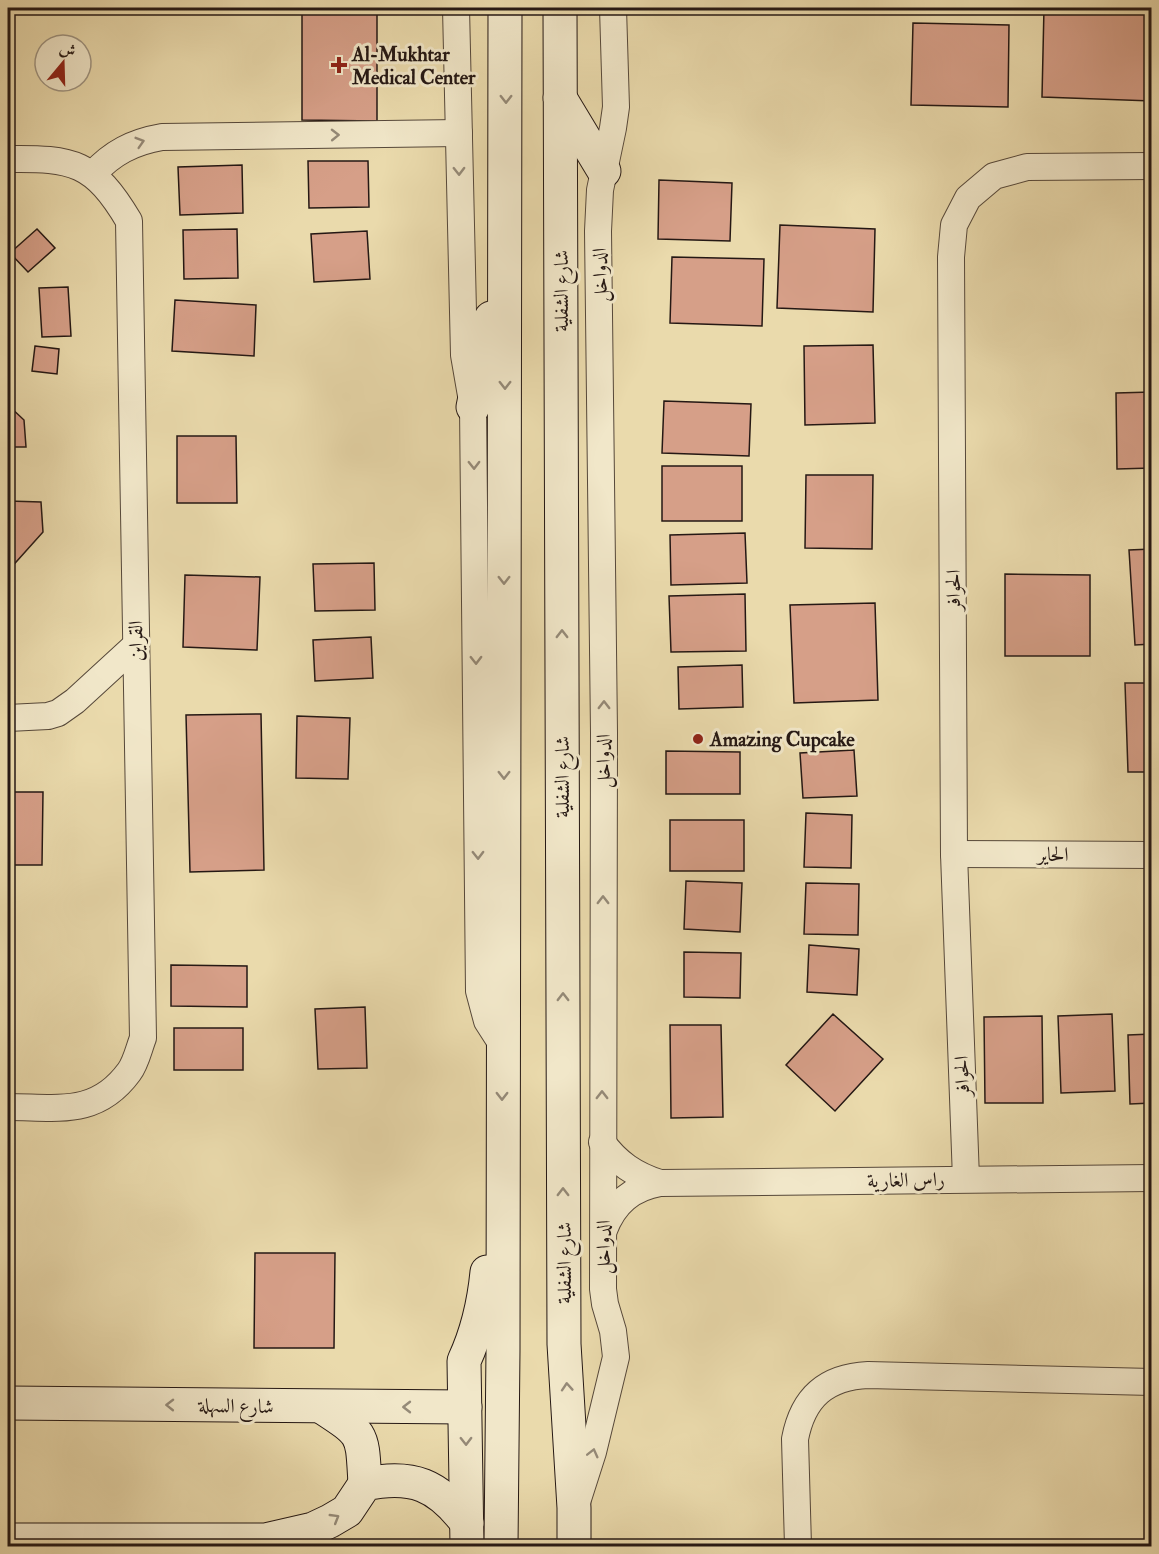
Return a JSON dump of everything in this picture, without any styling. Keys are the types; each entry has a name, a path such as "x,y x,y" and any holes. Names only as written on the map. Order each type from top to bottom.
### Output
{"street":[{"path":"456,8 464,355 473,407 479,992 487,1021 503,1046"},
{"path":"493,8 506,40"},
{"path":"501,1546 505,8"},
{"name":"الدواخل","path":"574,1508 588,1471 616,1357 613,1331 603,1289 604,720 598,231 600,190 616,107 613,8"},
{"name":"شارع الشفلية","path":"561,12 564,1332 574,1546"},
{"path":"560,97 604,171"},
{"path":"93,174 104,162 130,145 162,137 459,133"},
{"name":"القراين","path":"8,159 66,161 93,174 115,198 129,221 143,1038 130,1071 107,1095 79,1107 8,1107"},
{"name":"الحوافر","path":"966,1179 954,854 951,257 954,225 968,198 994,176 1027,167 1152,166"},
{"path":"473,407 505,242"},
{"path":"8,718 48,716 58,713 75,701 136,645"},
{"name":"الحاير","path":"954,854 1152,855"},
{"name":"راس الغارية","path":"602,1142 621,1164 660,1183"},
{"path":"467,1535 464,1361 472,1343 484,1299 502,1154"},
{"name":"راس الغارية","path":"603,1232 615,1208 624,1198 641,1188 660,1183 1152,1178"},
{"path":"798,1546 795,1439 798,1424 803,1410 812,1398 837,1380 868,1375 1152,1382"},
{"name":"شارع السهلة","path":"8,1403 465,1407"},
{"path":"8,1540 265,1540 313,1529 347,1511 365,1484 363,1445 359,1436 353,1428 322,1407"},
{"path":"365,1484 387,1480 407,1480 425,1485 441,1494 454,1506 467,1535"}],"building":[{"path":"1044,8 1152,8 1152,101 1042,97"},
{"name":"Al-Mukhtar Medical Center","path":"302,9 377,10 377,121 302,120"},
{"path":"913,23 1009,25 1008,107 911,105"},
{"path":"308,161 368,161 369,207 309,208"},
{"path":"242,165 243,213 180,215 178,167"},
{"path":"659,180 732,183 730,241 658,239"},
{"path":"780,225 875,229 873,312 777,308"},
{"path":"37,229 55,248 28,272 10,253"},
{"path":"237,229 238,278 184,279 183,230"},
{"path":"367,231 370,279 314,282 311,234"},
{"path":"672,257 764,259 762,326 670,323"},
{"path":"68,287 71,336 42,337 39,288"},
{"path":"175,300 256,305 254,356 172,351"},
{"path":"873,345 875,423 805,425 804,346"},
{"path":"35,346 59,349 57,374 32,371"},
{"path":"1152,392 1152,468 1117,469 1116,393"},
{"path":"664,401 751,404 749,456 662,453"},
{"path":"8,405 24,420 26,447 8,447"},
{"path":"177,436 236,436 237,503 177,503"},
{"path":"662,466 742,466 742,521 662,521"},
{"path":"806,475 873,475 872,549 805,548"},
{"path":"8,501 41,502 43,532 8,571"},
{"path":"745,533 747,583 671,585 670,535"},
{"path":"1152,549 1152,644 1135,645 1129,550"},
{"path":"374,563 375,610 315,611 313,564"},
{"path":"1005,574 1090,575 1090,656 1005,656"},
{"path":"185,575 260,577 257,650 183,647"},
{"path":"745,594 746,651 671,652 669,596"},
{"path":"875,603 878,700 794,703 790,605"},
{"path":"371,637 373,678 315,681 313,640"},
{"path":"742,665 743,707 679,709 678,667"},
{"path":"1125,683 1152,683 1152,772 1128,772"},
{"path":"261,714 264,870 190,872 186,715"},
{"path":"297,716 350,718 348,779 296,778"},
{"path":"854,750 857,796 803,798 800,753"},
{"path":"666,751 740,752 740,794 666,794"},
{"path":"8,792 43,792 42,865 8,865"},
{"path":"806,813 852,815 851,868 804,867"},
{"path":"670,820 744,820 744,871 670,871"},
{"path":"686,881 742,883 740,932 684,929"},
{"path":"806,883 859,884 858,935 804,934"},
{"path":"809,945 859,949 857,995 807,992"},
{"path":"684,952 741,953 740,998 684,997"},
{"path":"171,965 247,966 247,1007 171,1006"},
{"path":"365,1007 367,1068 318,1069 315,1009"},
{"path":"833,1014 883,1059 835,1111 786,1065"},
{"path":"1112,1014 1115,1091 1061,1093 1058,1016"},
{"path":"1042,1016 1043,1103 985,1103 984,1017"},
{"path":"670,1025 721,1025 723,1117 671,1118"},
{"path":"174,1028 243,1028 243,1070 174,1070"},
{"path":"1152,1034 1152,1103 1130,1104 1128,1035"},
{"path":"255,1253 335,1253 334,1348 254,1348"}],"place":[{"name":"Al-Mukhtar Medical Center","path":"339,65"},
{"name":"Amazing Cupcake","path":"698,739"}]}
